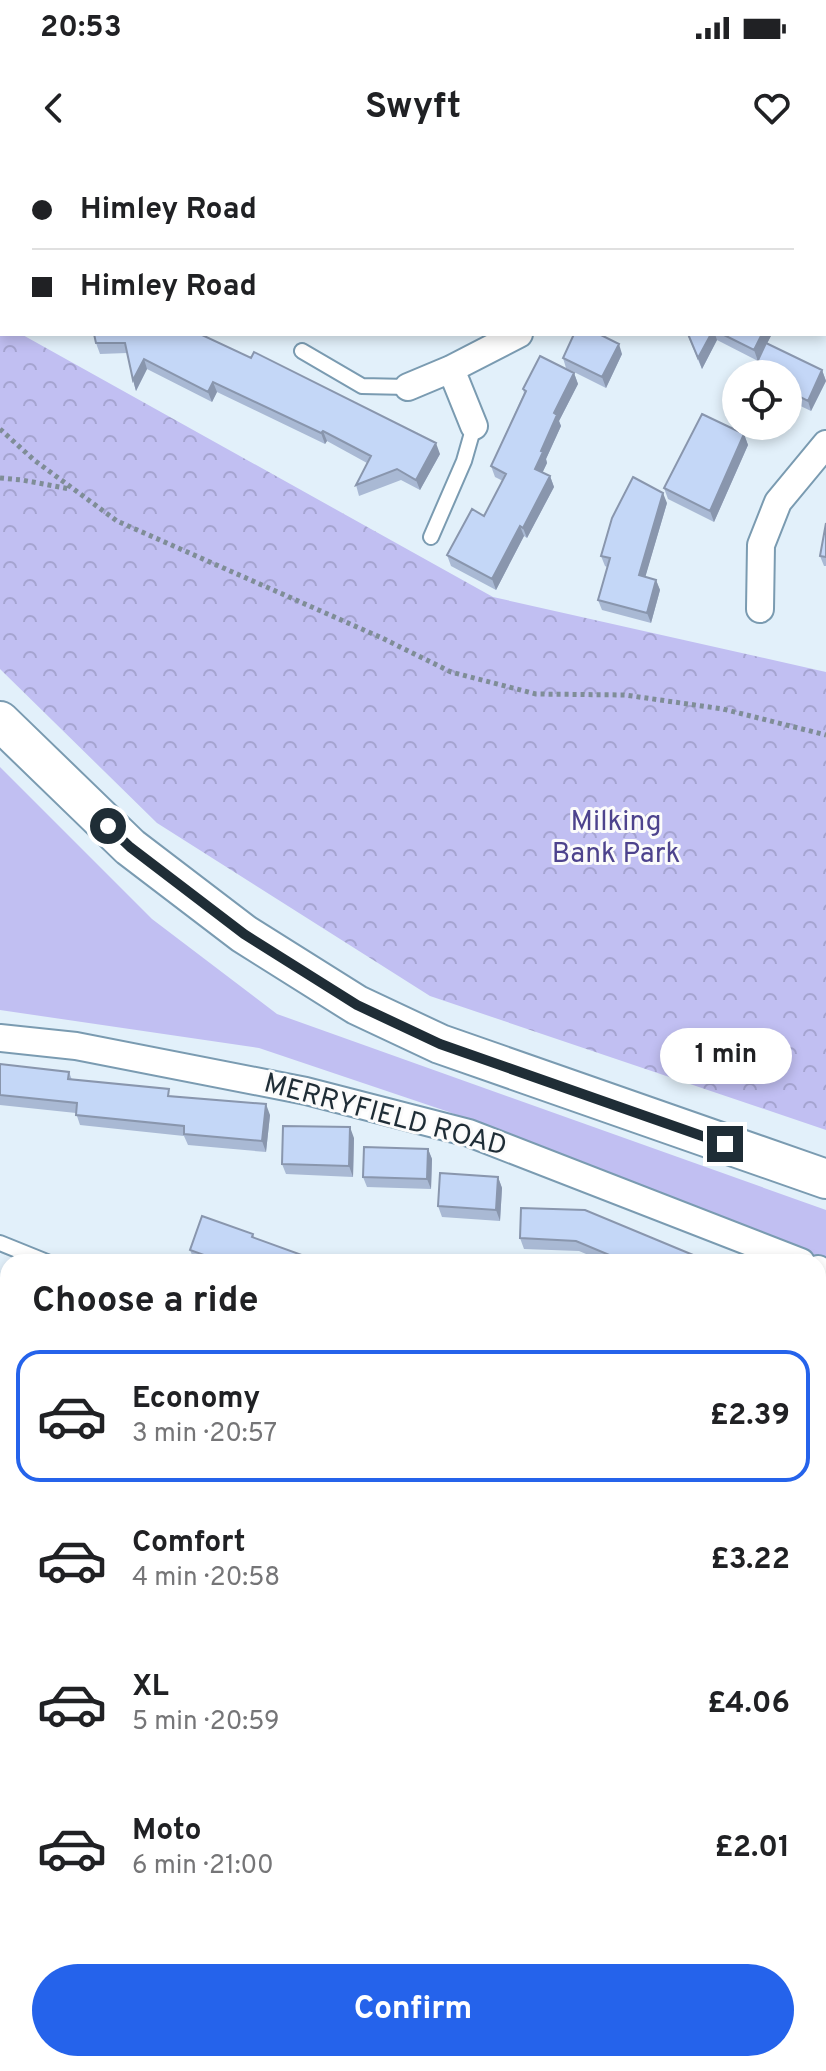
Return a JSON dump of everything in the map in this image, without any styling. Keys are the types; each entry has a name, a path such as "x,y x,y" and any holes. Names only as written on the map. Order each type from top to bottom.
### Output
{"main road":[{"path":"0,721 130,847 244,934 357,1005 440,1044 826,1179"}],"street":[{"path":"408,387 515,336"},
{"path":"451,369 474,426"},
{"path":"760,609 761,545 778,502 826,444"},
{"name":"MERRYFIELD ROAD","path":"0,1038 76,1046 306,1091 469,1133 780,1254"}],"lane":[{"path":"302,351 362,386 408,387"},
{"path":"431,537 464,461 474,426"},
{"path":"0,1243 27,1254"}],"path":[{"path":"0,429 34,460 117,521 382,638 451,672 536,694 625,695 723,709 826,735"},
{"path":"0,478 75,490"}],"green space":[{"name":"Milking Bank Park","path":"0,336 25,336 493,597 826,672 826,1130 430,996 157,823 0,669"},
{"path":"0,767 152,919 277,1014 826,1210 826,1254 811,1254 449,1112 259,1048 0,1010"}],"building":[{"path":"94,336 204,336 251,358 254,352 436,443 416,480 397,469 356,485 371,456 213,382 208,392 144,359 133,380 125,343 96,343"},
{"path":"573,336 603,336 619,344 602,377 563,358"},
{"path":"689,336 710,336 698,358"},
{"path":"726,336 761,336 754,350"},
{"path":"766,343 801,360 758,360"},
{"path":"540,356 574,373 554,413 557,415 535,469 550,476 492,579 447,555 472,509 484,516 506,474 491,466"},
{"path":"802,360 822,370 808,401 802,398"},
{"path":"702,414 722,424 722,440 741,440 710,511 664,488"},
{"path":"633,477 663,493 639,575 656,580 647,613 598,600 610,558 601,556 612,518"},
{"path":"826,523 826,557 820,556"},
{"path":"0,1064 69,1072 68,1079 169,1089 168,1096 266,1104 262,1141 184,1134 184,1126 76,1115 77,1103 0,1095"},
{"path":"283,1126 350,1127 349,1166 282,1164"},
{"path":"364,1147 428,1149 427,1179 363,1177"},
{"path":"440,1173 498,1177 496,1210 438,1206"},
{"path":"521,1208 585,1210 691,1254 607,1254 576,1241 520,1238"},
{"path":"202,1216 299,1254 201,1254 190,1250"}],"route":[{"path":"108,826 130,847 244,934 357,1005 440,1044 725,1144"}]}
